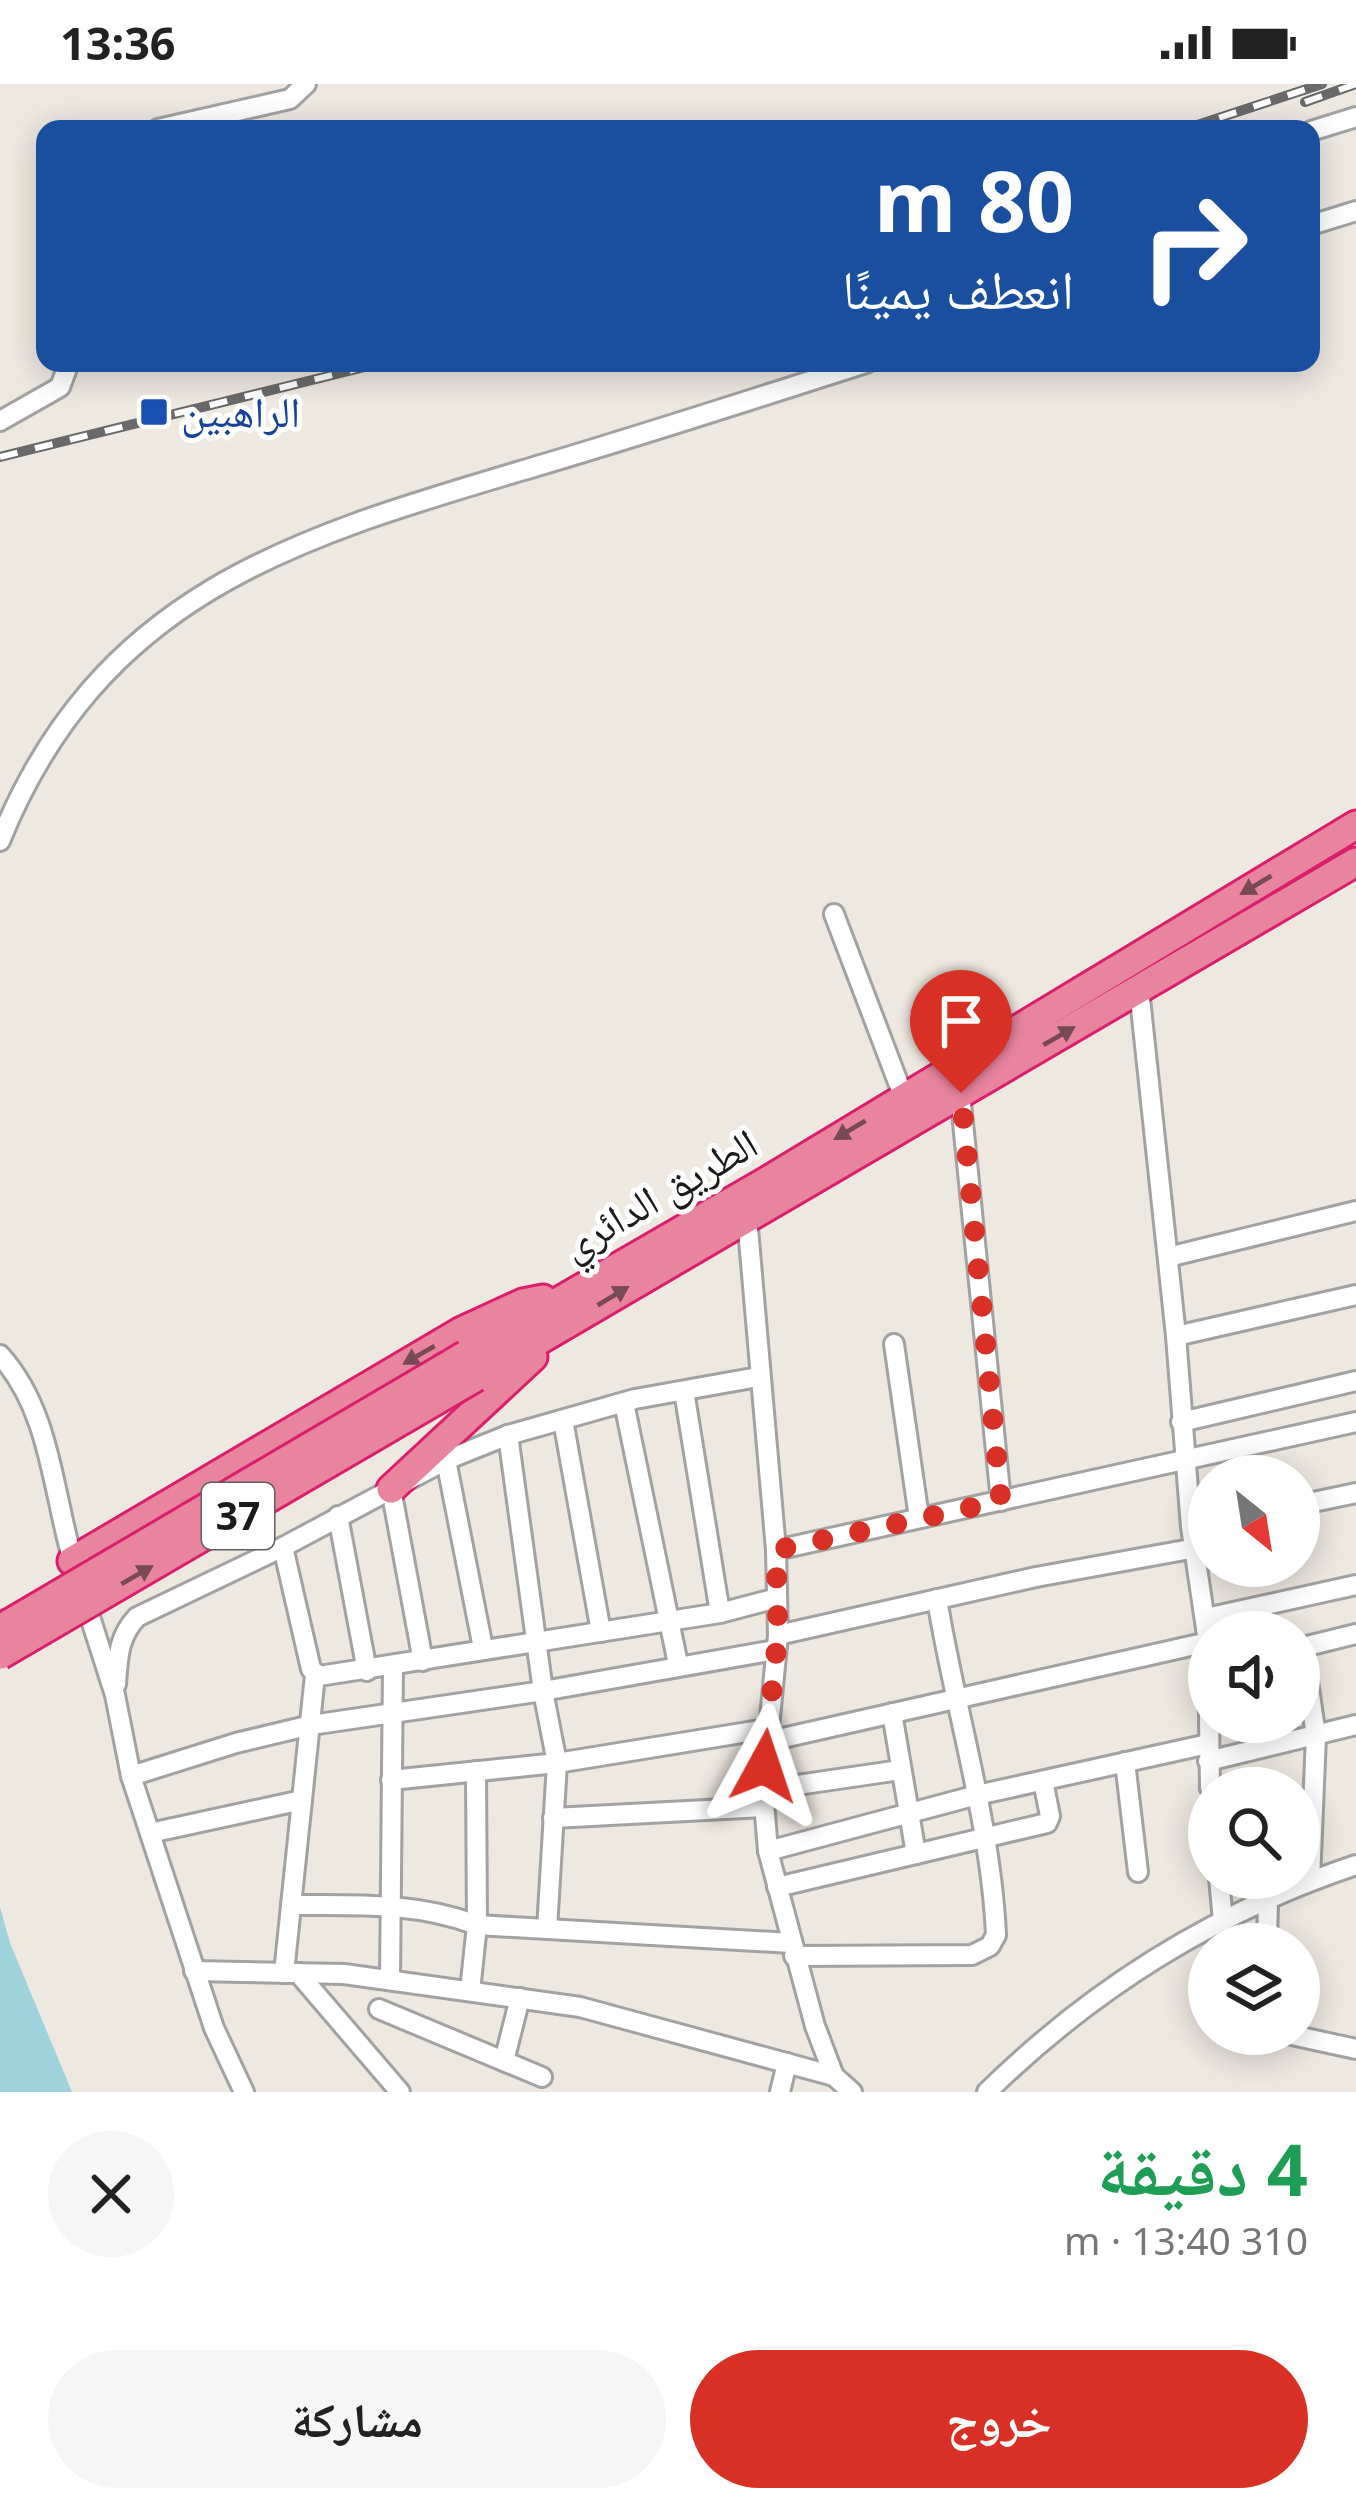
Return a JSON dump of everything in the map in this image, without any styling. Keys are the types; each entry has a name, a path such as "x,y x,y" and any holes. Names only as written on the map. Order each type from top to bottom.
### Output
{"highway":[{"name":"الطريق الدائري","path":"0,1655 904,1098 1353,832"},
{"name":"الطريق الدائري","path":"568,1309 746,1217 1356,862"},
{"path":"72,1561 462,1331 523,1303 568,1309"},
{"path":"392,1490 568,1309"},
{"name":"الطريق الدائري","path":"0,1629 471,1366"}],"street":[{"path":"198,120 290,99 306,84"},
{"path":"1320,128 1356,117"},
{"path":"1320,222 1356,211"},
{"path":"0,421 60,387 66,372"},
{"path":"0,841 61,723 87,690 127,650 176,612 229,580 294,547 433,494 838,372"},
{"path":"834,914 904,1098"},
{"path":"1139,989 1188,1472"},
{"path":"961,1093 1001,1501"},
{"path":"1168,1257 1356,1211"},
{"path":"746,1217 776,1550 777,1642 765,1736 768,1851 792,1950 834,2076"},
{"path":"1176,1336 1356,1294"},
{"path":"894,1344 920,1518"},
{"path":"0,1355 23,1384 39,1422 72,1561 115,1695 131,1776 214,2028 244,2092"},
{"path":"115,1695 120,1645 126,1628 137,1617 283,1547 446,1460 508,1436 624,1403 758,1377"},
{"path":"1181,1422 1356,1381"},
{"path":"684,1391 720,1613"},
{"path":"624,1403 678,1664"},
{"path":"563,1420 602,1632"},
{"path":"776,1550 1356,1422"},
{"path":"508,1436 556,1762 547,1929"},
{"path":"446,1460 483,1648"},
{"path":"392,1490 423,1661"},
{"path":"1320,1501 1356,1493"},
{"path":"338,1516 367,1671"},
{"path":"283,1547 310,1670 315,1675 367,1671 483,1648 720,1613 777,1598"},
{"path":"131,1776 311,1725 678,1664 937,1599 1188,1550"},
{"path":"1238,1611 1356,1585"},
{"path":"291,1905 390,1905 444,1913 477,1925 792,1950 980,1953 996,1935 985,1838 953,1698 937,1599"},
{"path":"1320,1643 1356,1634"},
{"path":"391,1780 765,1736 892,1713 1188,1646"},
{"path":"390,1980 393,1667"},
{"path":"315,1675 291,1905 291,1973 396,2088"},
{"path":"892,1713 916,1854"},
{"path":"1320,1735 1356,1725"},
{"path":"1208,1743 1209,1767"},
{"path":"768,1851 977,1795 1125,1762 1272,1743"},
{"path":"1125,1762 1138,1872"},
{"path":"553,1818 764,1799 900,1770"},
{"path":"470,1991 477,1925 476,1771"},
{"path":"777,1887 1048,1822 1042,1780"},
{"path":"150,1833 302,1800"},
{"path":"1320,1877 1356,1865"},
{"path":"1220,1899 1222,1921"},
{"path":"987,2092 1100,1994 1174,1945 1268,1900 1267,1923"},
{"path":"194,1971 390,1980 580,2007 834,2076 852,2092"},
{"path":"505,2061 520,1998"},
{"path":"379,2009 542,2077"},
{"path":"1320,2041 1356,2049"},
{"path":"780,2092 787,2063"},
{"path":"371,2092 396,2088"}],"water":[{"path":"0,1907 10,1943 72,2092 0,2092"}],"railway":[{"path":"1212,120 1322,84"},
{"path":"1305,102 1356,84"},
{"path":"0,457 345,372"}],"place":[{"name":"الراهبين","path":"154,412"}],"route":[{"path":"764,1766 778,1634 776,1550 1001,1501 961,1093"}]}
